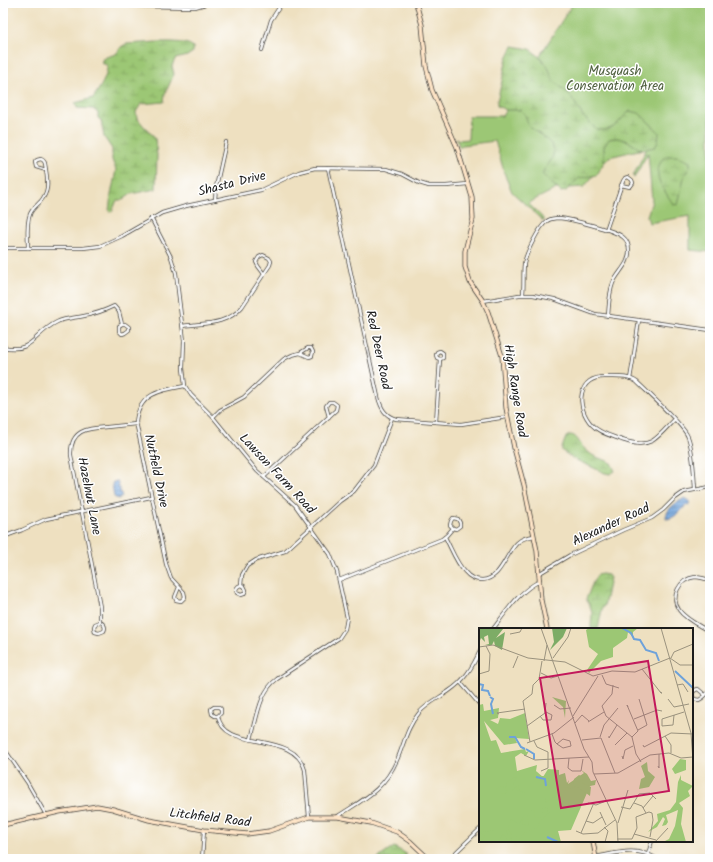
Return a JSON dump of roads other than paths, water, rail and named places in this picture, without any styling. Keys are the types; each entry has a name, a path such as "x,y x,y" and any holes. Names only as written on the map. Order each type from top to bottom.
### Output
{"street":[{"path":"122,3 137,6 195,7 209,3"},
{"path":"262,50 272,20 281,4 352,3"},
{"name":"High Range Road","path":"416,3 422,25 426,66 432,90 455,142 472,197 474,213 464,256 465,267 472,287 483,301 490,317 502,356 504,397 507,416 524,485 534,536 540,573 542,605 548,628"},
{"path":"215,200 216,187 226,142"},
{"path":"28,248 29,218 32,210 46,193 48,185 46,170 44,160 37,160 35,164 36,167 46,170"},
{"name":"Shasta Drive","path":"3,248 94,247 115,240 151,218 175,208 261,190 304,170 328,168 386,169 402,174 418,183 429,186 468,184"},
{"name":"Red Deer Road","path":"328,168 379,402 386,414 392,418"},
{"path":"606,230 621,185 624,178 630,177 633,183 630,187 621,185"},
{"path":"151,218 168,251 174,268 185,346 185,386"},
{"path":"523,294 524,265 526,257 541,228 546,222 552,219 563,219 606,230 623,237 628,244 629,253 626,263 613,284 608,316"},
{"path":"183,326 220,321 232,316 242,307 270,266 271,261 268,256 262,255 258,257 256,263 264,274"},
{"path":"483,301 523,294 538,295 595,314 710,330"},
{"path":"3,347 14,349 20,348 32,342 50,326 57,322 94,314 114,306 118,312 122,324"},
{"path":"630,378 634,361 638,320"},
{"path":"122,324 126,324 129,327 126,333 121,333 119,330 119,326 122,324"},
{"path":"213,418 220,410 244,397 284,359 300,353 308,348 311,348 313,352 312,356 309,358 300,353"},
{"path":"436,422 440,359"},
{"path":"674,420 656,438 642,443 628,442 600,431 593,426 586,417 582,405 582,392 592,379 600,376 630,378 637,382 674,420 685,432 689,439 695,489"},
{"name":"Lawson Farm Road","path":"185,386 251,465 295,505 312,527 330,554 347,618 344,631 337,639 271,684 263,696 251,739"},
{"name":"Nutfield Drive","path":"179,587 175,597 176,600 181,601 185,596 179,587 172,580 167,568 136,424 139,410 146,398 159,392 185,386"},
{"path":"264,477 329,417 337,409 336,404 333,402 328,402 326,406 329,417"},
{"path":"241,585 245,587 246,593 241,596 236,590 238,586 241,585 242,575 247,566 256,560 285,551 340,501 352,493 373,467 392,418 461,424 507,416"},
{"name":"Hazelnut Lane","path":"100,622 94,627 95,632 102,632 104,629 103,624 100,622 100,607 71,455 71,446 75,437 79,433 88,429 136,424"},
{"name":"Alexander Road","path":"540,573 570,555 652,518 678,496 695,489 710,487"},
{"path":"3,537 46,519 151,497"},
{"path":"453,518 458,519 460,526 456,529 452,528 450,525 451,521 453,518"},
{"path":"338,580 445,537 452,528"},
{"path":"445,537 466,574 473,578 484,580 498,572 520,541 534,536"},
{"path":"710,580 696,577 685,581 678,589 676,599 682,614 710,632"},
{"path":"495,628 510,606 532,586 540,582"},
{"path":"710,639 708,649 710,664"},
{"path":"338,817 376,791 382,785 395,765 405,737 418,713 460,682 470,671 479,653"},
{"path":"460,682 479,704"},
{"path":"693,692 698,690 705,695"},
{"path":"693,696 697,700 700,700 710,690"},
{"path":"217,706 221,709 222,713 218,716 214,716 212,714 212,709 217,706"},
{"path":"218,716 220,723 227,732 283,747 294,753 301,761 305,770 309,817"},
{"path":"3,747 27,782 46,815"},
{"name":"Litchfield Road","path":"3,825 46,815 102,806 149,820 204,830 242,834 258,833 309,817 338,817 371,823 397,832 410,841 429,859"},
{"path":"202,859 204,830"},
{"path":"449,859 479,830"},
{"path":"592,842 596,858 626,851 637,851 648,854 657,859"},
{"path":"648,854 652,842"}],"water":[{"path":"117,481 122,497 118,499 114,497 112,484 113,482"},
{"path":"685,498 690,501 689,505 686,505 675,516 666,519 669,509"}],"park label":[{"name":"Musquash Conservation Area","path":"615,78"}]}
